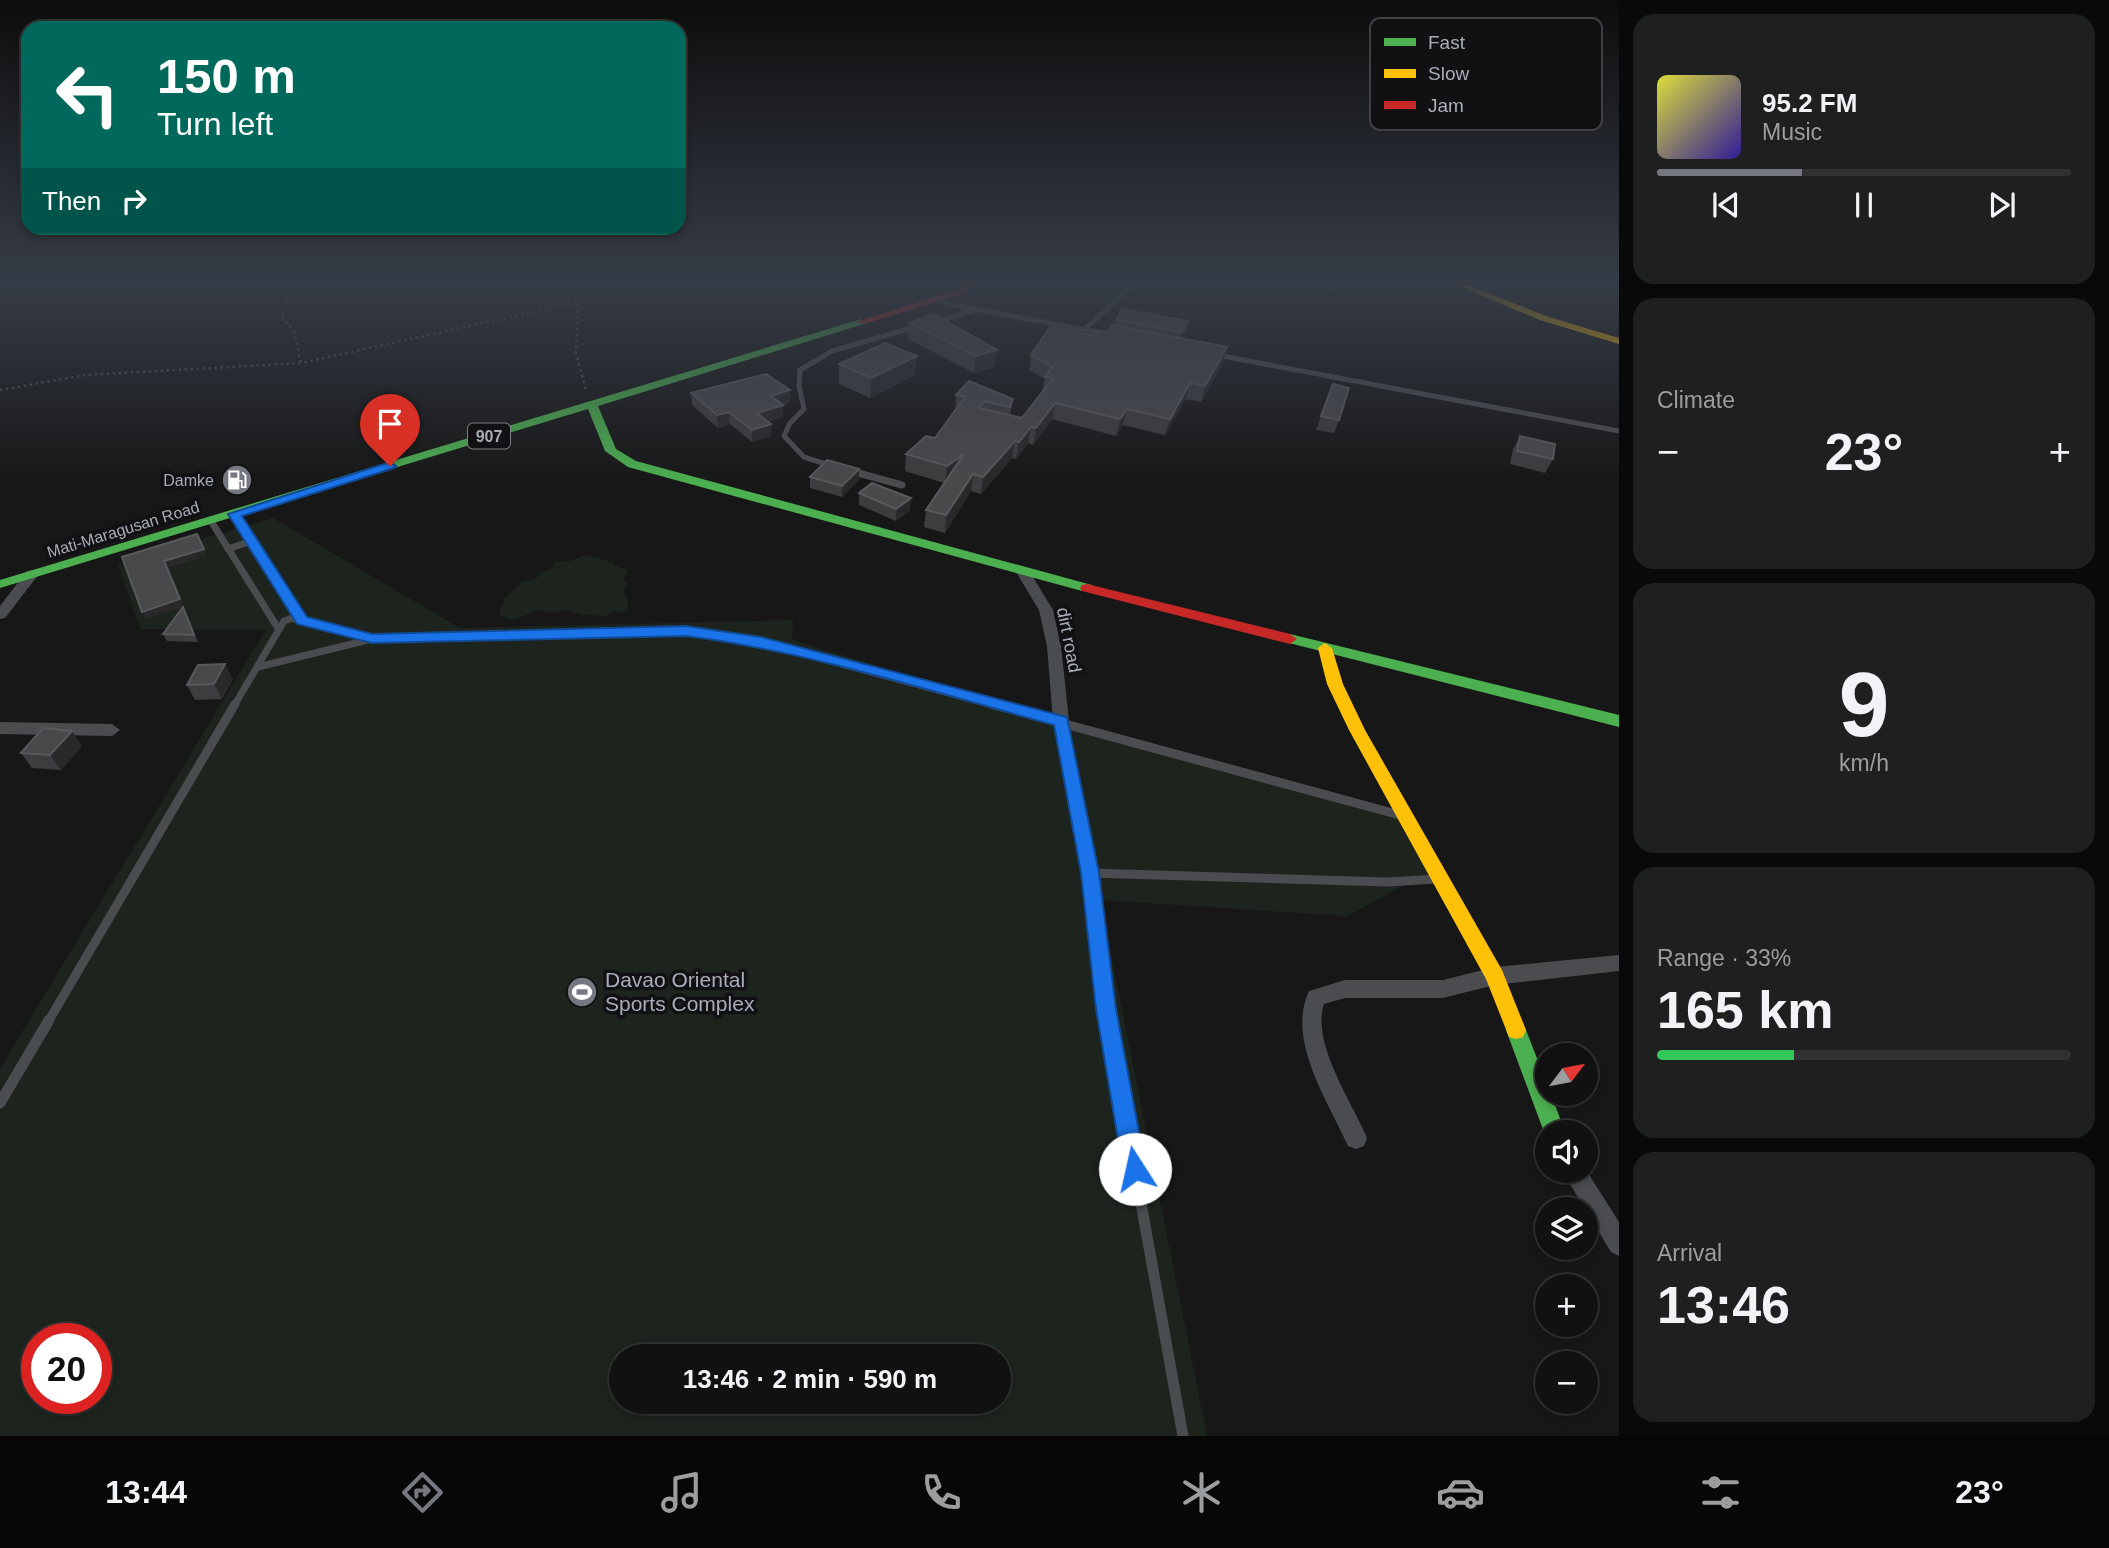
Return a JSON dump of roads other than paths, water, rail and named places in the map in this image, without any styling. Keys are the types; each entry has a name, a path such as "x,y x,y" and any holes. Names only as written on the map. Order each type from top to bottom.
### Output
{"street":[{"name":"Mati-Maragusan Road","path":"0,584 215,527 770,350"},
{"path":"592,405 611,451 632,464 1023,572 1619,721"},
{"name":"dirt road","path":"1023,572 1046,610 1054,646 1061,721"},
{"path":"0,615 32,574"},
{"path":"1325,648 1335,684 1357,730 1495,976 1549,1120"},
{"path":"0,728 112,730"},
{"path":"1356,1138 1312,1037 1311,1005 1316,997 1345,989 1443,989 1495,976 1619,963"},
{"path":"1581,1183 1619,1244"}],"lane":[{"path":"839,350 800,370 799,386 804,409 790,423 784,436 804,457 902,485"},
{"path":"1207,353 1619,431"},
{"path":"238,520 302,621"},
{"path":"215,527 279,630"},
{"path":"228,549 251,541"},
{"path":"0,1103 287,619 372,639"},
{"path":"258,667 372,639 686,631 761,642 1061,721 1405,817"},
{"path":"1061,721 1090,873 1106,1009 1183,1436"},
{"path":"1090,873 1388,882 1440,879"}],"place":[{"name":"Damke","path":"237,480"},
{"name":"Davao Oriental Sports Complex","path":"582,992"}]}
